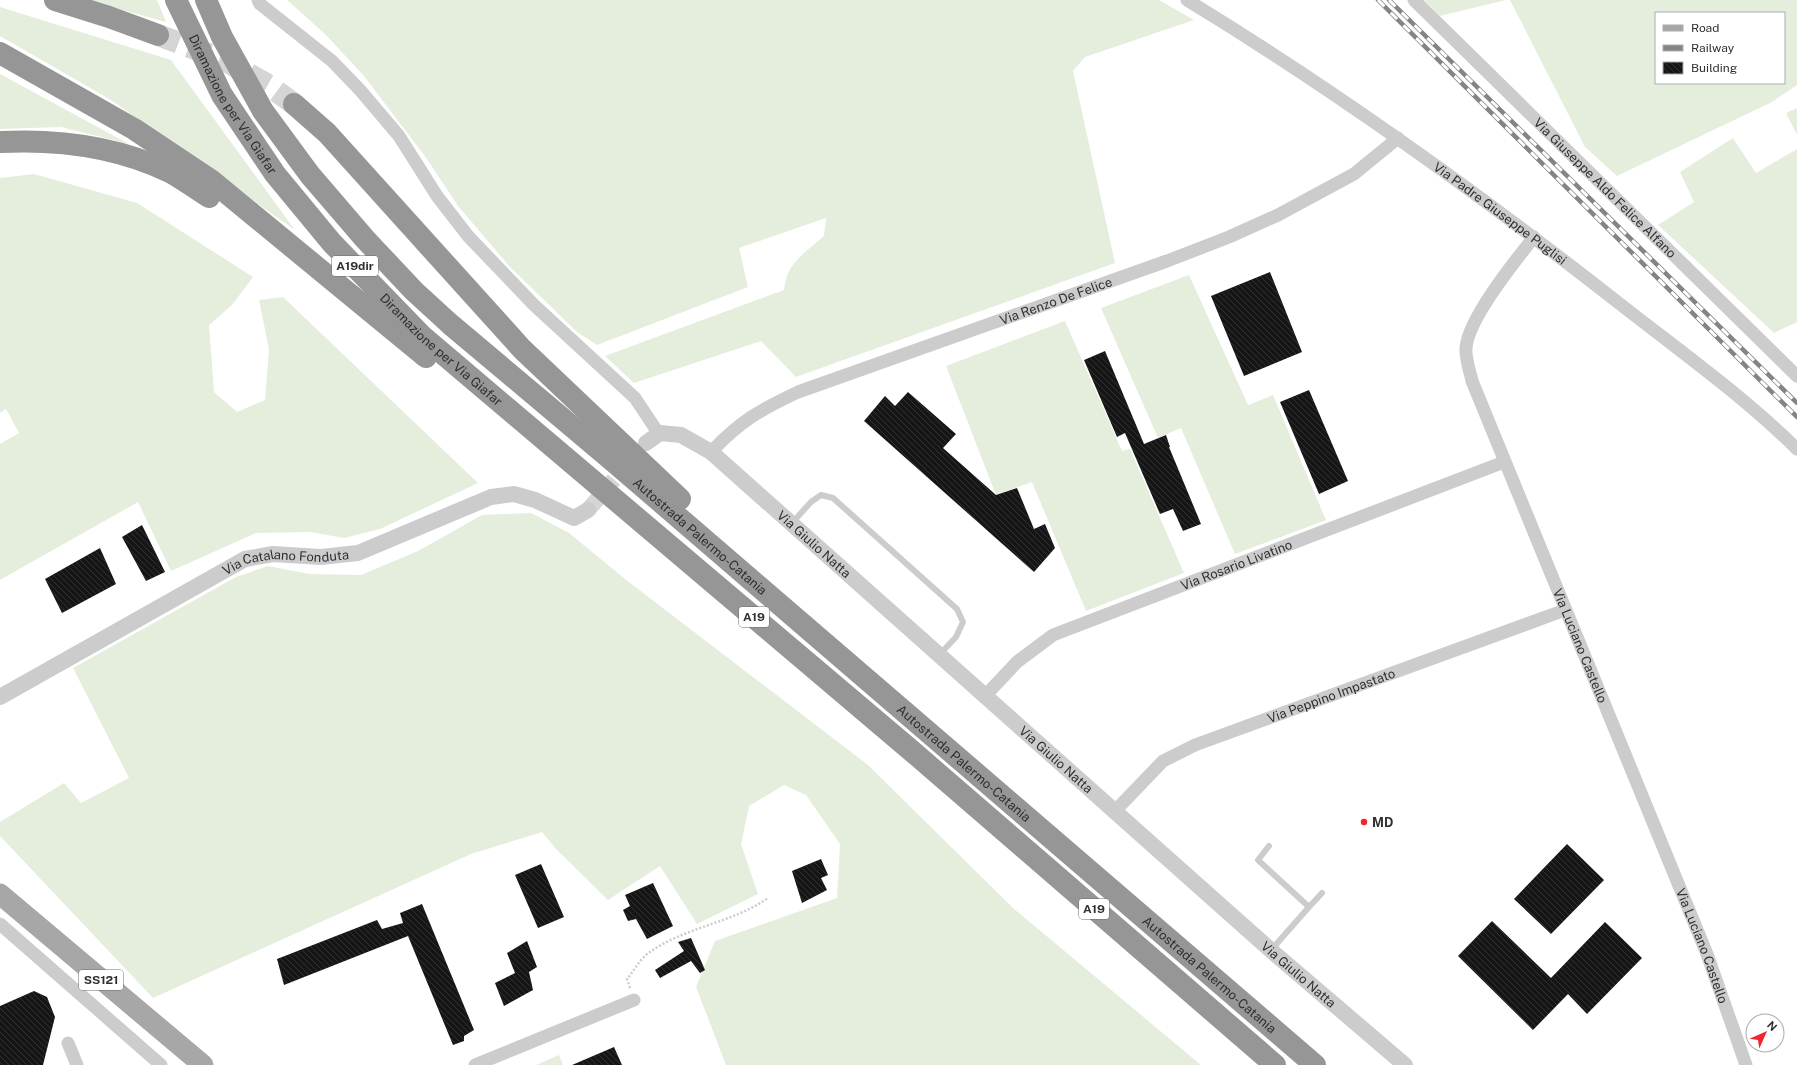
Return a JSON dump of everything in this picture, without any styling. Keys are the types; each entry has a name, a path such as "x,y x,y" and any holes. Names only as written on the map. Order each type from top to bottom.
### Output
{"highway":[{"path":"55,0 109,17 158,35"},
{"name":"Diramazione per Via Giafar","path":"176,0 222,95 275,174 332,243 422,336 595,481"},
{"name":"Diramazione per Via Giafar","path":"206,0 222,37 263,111 310,175 365,239 414,291 450,324 613,461"},
{"path":"0,53 134,129 200,173 913,752"},
{"path":"294,104 327,133 522,348 668,489 725,538 805,626"},
{"path":"0,142 33,141 66,143 104,148 139,159 171,172 308,261"},
{"name":"Autostrada Palermo-Catania","path":"613,461 1315,1065"},
{"name":"Autostrada Palermo-Catania","path":"595,481 913,752 1275,1065"}],"main road":[{"name":"SS121","path":"0,894 203,1065"}],"street":[{"path":"258,0 266,9 332,60 360,90 398,136 437,196 468,236 534,305 635,398 653,439"},
{"name":"Via Padre Giuseppe Puglisi","path":"1186,0 1262,46 1398,138 1534,237 1734,394 1797,449"},
{"name":"Via Giuseppe Aldo Felice Alfano","path":"1414,0 1797,376"},
{"name":"Via Renzo De Felice","path":"711,452 730,431 745,419 798,392 1167,261 1271,218 1354,174 1398,138"},
{"name":"Via Luciano Castello","path":"1534,237 1511,266 1475,320 1466,348 1472,381 1707,954 1746,1065"},
{"name":"Via Giulio Natta","path":"653,439 681,435 711,452 1271,951 1405,1065"},
{"name":"Via Rosario Livatino","path":"985,696 1017,662 1053,635 1504,462"},
{"name":"Via Catalano Fonduta","path":"0,697 244,559 273,554 321,557 358,553 491,496 514,494 535,500 574,518 588,510"},
{"name":"Via Peppino Impastato","path":"1115,812 1163,761 1195,745 1566,610"},
{"path":"0,924 161,1065"},
{"path":"475,1065 634,1000"},
{"path":"68,1043 77,1065"}],"lane":[{"path":"791,524 811,502 821,495 832,498 957,609 963,622 956,637 939,655"},
{"path":"1269,846 1258,860 1309,907"},
{"path":"1271,951 1322,893"}],"path":[{"path":"634,1000 627,979 646,955 682,934 756,906 768,898"}],"green space":[{"path":"86,0 157,0 166,22"},
{"path":"287,0 1159,0 1194,20 1085,57 1073,71 1115,263 796,377 761,341 634,383 605,356 784,290 788,273 798,259 824,236 826,218 739,248 748,287 597,345 577,332 510,267 458,206 427,159 364,76 326,35"},
{"path":"1424,0 1506,0 1440,16"},
{"path":"1510,0 1797,0 1797,85 1772,102 1617,176 1585,147"},
{"path":"0,7 171,60 295,230 111,100 0,36"},
{"path":"0,74 129,144 61,127 0,129"},
{"path":"1797,108 1797,135 1786,113"},
{"path":"1733,138 1756,173 1797,149 1797,322 1774,333 1658,225 1694,202 1680,172"},
{"path":"34,174 137,203 253,277 232,305 209,325 214,392 237,412 265,400 269,349 259,300 283,297 478,483 380,529 344,538 310,532 256,533 171,571 138,502 0,580 0,444 19,433 6,409 0,413 0,178"},
{"path":"1189,275 1248,405 1273,395 1326,520 1235,554 1181,428 1158,438 1101,308"},
{"path":"1065,321 1122,451 1130,449 1184,573 1086,611 1032,482 996,495 946,366"},
{"path":"531,513 569,533 625,579 868,765 1013,908 1201,1065 726,1065 696,987 715,941 837,898 840,844 806,795 784,785 749,806 741,844 758,894 697,924 660,866 608,900 556,849 542,832 471,854 153,998 0,836 0,822 64,783 81,803 129,778 73,668 236,577 268,566 309,574 361,575 418,551 482,515"},
{"path":"559,1055 563,1065 536,1065"}],"building":[{"path":"1270,272 1302,352 1244,376 1211,296"},
{"path":"1105,351 1144,444 1166,435 1169,447 1201,524 1183,531 1173,509 1160,514 1125,433 1117,437 1084,360"},
{"path":"1309,390 1348,481 1319,494 1280,402"},
{"path":"908,392 956,434 943,448 996,495 1017,488 1034,529 1045,524 1055,548 1034,572 864,421 885,396 895,406"},
{"path":"142,525 165,572 146,581 122,537"},
{"path":"100,548 116,584 62,613 45,579"},
{"path":"1567,844 1604,880 1551,934 1514,899"},
{"path":"821,859 828,875 821,878 827,890 802,903 792,871"},
{"path":"541,864 564,917 538,928 515,875"},
{"path":"653,883 673,926 647,939 636,919 628,921 623,910 630,906 625,895"},
{"path":"422,904 474,1030 464,1036 464,1041 453,1045 408,936 284,985 277,959 377,920 382,929 403,923 400,913"},
{"path":"1492,921 1551,978 1605,922 1642,958 1587,1014 1568,994 1533,1030 1458,956"},
{"path":"691,938 705,970 700,973 691,961 660,978 655,970 684,951 678,942"},
{"path":"527,941 537,967 529,972 533,990 504,1006 495,983 515,973 507,953"},
{"path":"34,991 47,997 55,1017 43,1065 0,1065 0,1006"},
{"path":"614,1047 622,1065 572,1065"}],"tunnel":[{"path":"158,35 224,60 268,85 294,104"},
{"path":"588,510 629,462"}],"railway":[{"path":"1378,0 1797,417"},
{"path":"1389,0 1797,403"}],"place":[{"name":"MD","path":"1364,822"}]}
